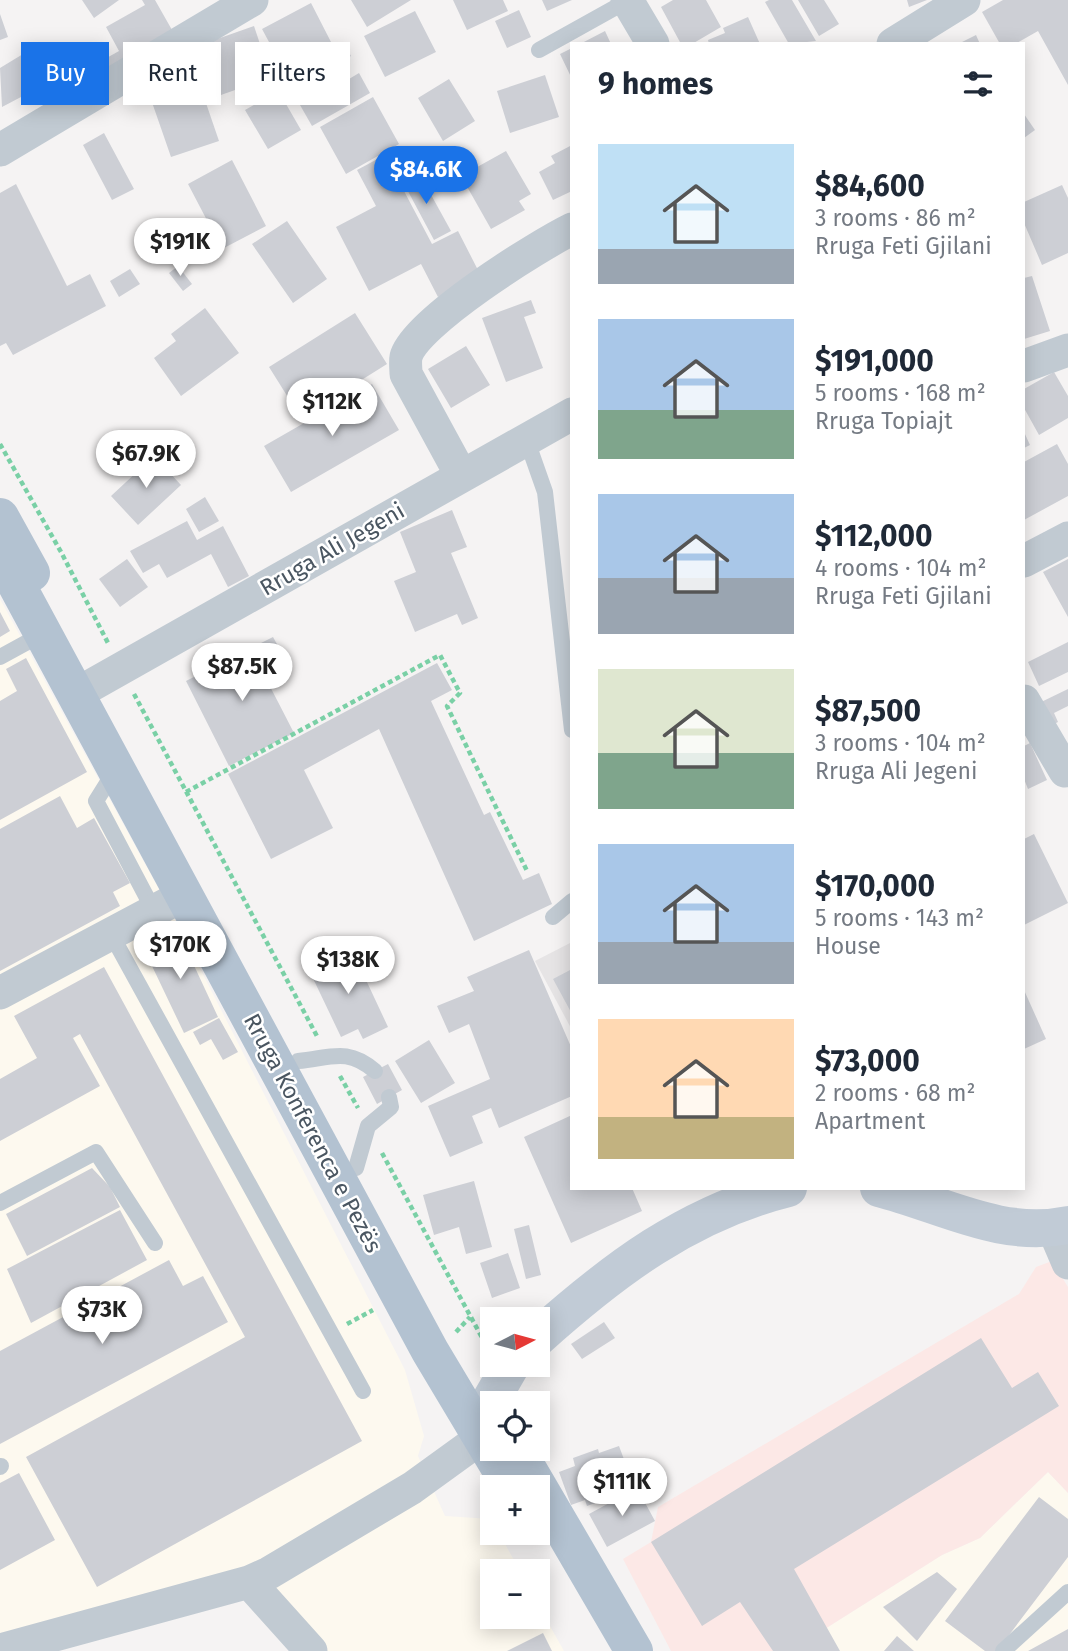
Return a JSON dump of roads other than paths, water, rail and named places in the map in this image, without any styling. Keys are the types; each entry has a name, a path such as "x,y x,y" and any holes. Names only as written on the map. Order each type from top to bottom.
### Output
{"main road":[{"name":"Rruga Konferenca e Pezës","path":"0,517 106,677 314,1060 356,1168 449,1340 480,1405"},
{"name":"Rruga Konferenca e Pezës","path":"0,554 117,767 169,903 430,1351 480,1410"},
{"path":"550,1328 649,1248 709,1214 782,1190"},
{"path":"899,1191 982,1222 1029,1229 1060,1226"},
{"path":"523,1461 634,1651"},
{"path":"544,1545 605,1651"}],"street":[{"path":"0,150 252,0"},
{"path":"896,42 964,0"},
{"path":"627,1 652,42"},
{"path":"461,475 406,374 406,357 416,339 493,275 570,230"},
{"path":"1025,366 1068,349"},
{"name":"Rruga Ali Jegeni","path":"106,677 570,415"},
{"path":"1025,560 1068,538"},
{"path":"1025,703 1065,771 1068,769"},
{"path":"0,993 169,903"},
{"path":"1060,1226 1068,1263"},
{"path":"0,1650 248,1582 284,1565 412,1488 470,1446 480,1428"},
{"path":"248,1582 311,1651"}],"lane":[{"path":"539,50 627,1"},
{"path":"526,438 545,492 570,712"},
{"path":"0,657 44,633"},
{"path":"553,917 570,903"},
{"path":"111,934 363,1391"},
{"path":"314,1060 350,1055 375,1071"},
{"path":"356,1168 368,1126 391,1107 388,1097"},
{"path":"0,1203 96,1152 155,1242"},
{"path":"1003,1651 1068,1592"}]}
